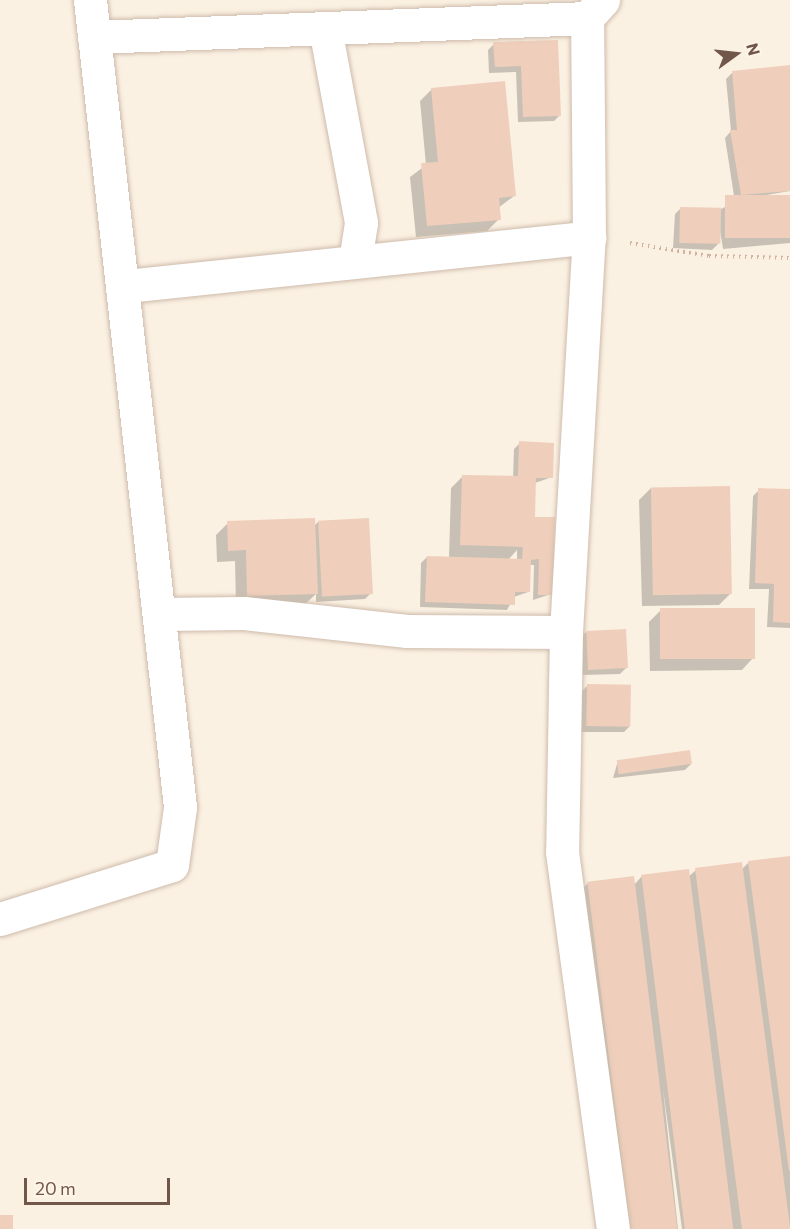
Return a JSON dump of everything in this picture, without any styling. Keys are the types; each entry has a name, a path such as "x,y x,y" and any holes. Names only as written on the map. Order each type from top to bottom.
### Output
{"street":[{"path":"0,919 172,865 180,807 126,286 90,0"},
{"path":"94,37 325,28 595,9 589,237 566,632 562,852 613,1229"},
{"path":"325,28 361,223 355,262"},
{"path":"126,286 589,237"},
{"path":"161,614 244,613 407,631 566,632"}],"path":[{"path":"589,237 709,256 790,258"}],"building":[{"path":"558,40 561,116 523,117 521,66 495,67 493,42"},
{"path":"790,65 790,191 741,195 730,130 737,130 732,71"},
{"path":"505,81 516,196 499,198 501,220 427,226 421,163 438,162 431,88"},
{"path":"725,195 790,195 790,238 725,238"},
{"path":"680,207 721,208 720,244 679,243"},
{"path":"519,441 554,443 553,478 536,478 535,517 555,517 553,595 538,595 539,559 531,560 530,592 515,592 515,605 425,602 427,556 522,559 523,547 460,545 462,475 518,476"},
{"path":"730,486 732,594 653,595 651,487"},
{"path":"758,488 790,489 790,623 773,622 774,584 755,583"},
{"path":"315,518 318,594 247,596 246,550 228,551 227,521"},
{"path":"369,518 373,594 322,597 318,521"},
{"path":"660,608 755,608 755,659 660,659"},
{"path":"626,629 628,668 588,670 586,631"},
{"path":"587,684 631,685 630,727 586,726"},
{"path":"690,750 692,764 619,774 617,760"},
{"path":"790,856 790,1171 789,1171 748,861"},
{"path":"742,862 790,1229 742,1229 695,868"},
{"path":"689,869 733,1229 685,1229 641,875"},
{"path":"634,876 677,1229 630,1229 587,882"},
{"path":"0,1215 13,1215 13,1229 0,1229"}]}
